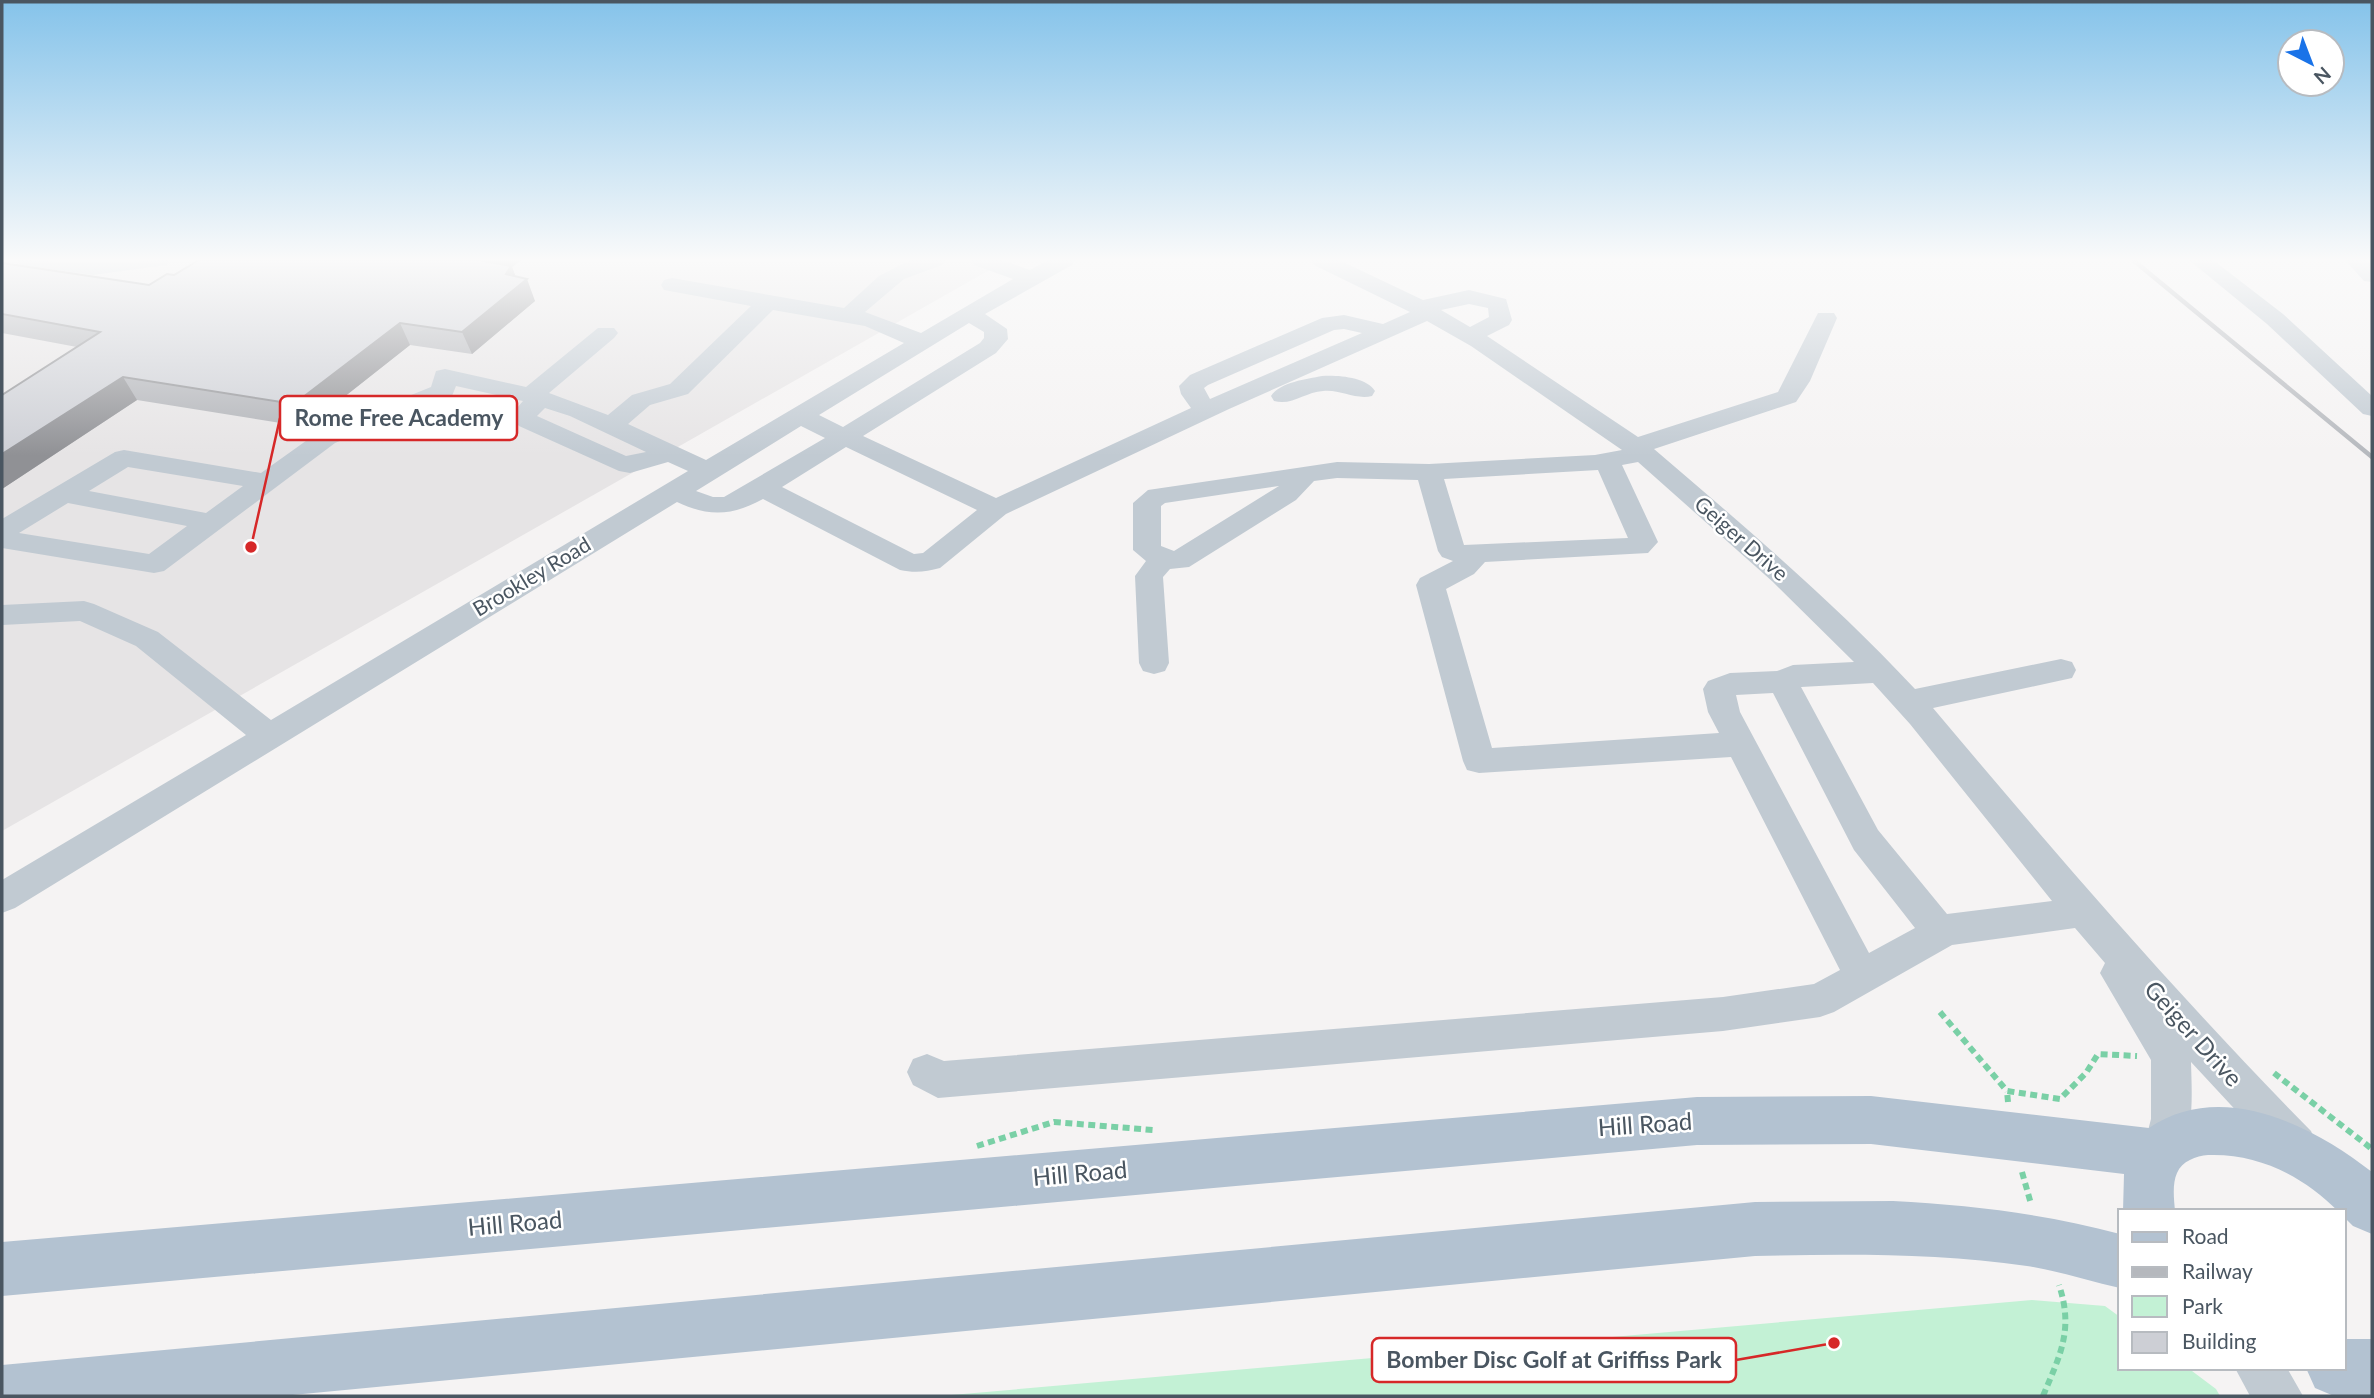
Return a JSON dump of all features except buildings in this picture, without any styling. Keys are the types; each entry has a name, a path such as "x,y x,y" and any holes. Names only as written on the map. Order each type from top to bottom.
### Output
{"main road":[{"name":"Hill Road","path":"2,1269 1697,1121 1871,1120 2009,1114 2162,1150"},
{"path":"2149,1209 2148,1178 2162,1150 2191,1132 2224,1129 2263,1137 2305,1155 2336,1175 2370,1203"},
{"path":"2,1394 1755,1229 1842,1227 1959,1230 2055,1266 2118,1261"},
{"path":"2346,1368 2372,1367"}],"street":[{"path":"611,426 641,400 679,388 744,325"},
{"path":"885,325 922,342"},
{"name":"Brookley Road","path":"2,898 951,325"},
{"path":"675,491 708,506 722,508 732,505 988,348 996,340 995,329 989,325"},
{"path":"762,488 909,563 930,562 996,508 1396,325"},
{"name":"Geiger Drive","path":"1451,325 1575,404 1638,450 1783,575 1909,702 2083,912 2219,1065 2305,1155"},
{"path":"1470,336 1491,325"},
{"path":"1306,475 1287,494 1179,561 1163,559 1147,550 1147,503 1157,496 1338,470 1429,472 1607,461 1787,397 1798,381 1823,325"},
{"path":"2282,325 2372,409"},
{"path":"606,333 535,397 523,416 528,421 619,463 630,465 670,453"},
{"path":"2,539 154,564 326,438 443,391 445,376 535,397 579,411 708,471"},
{"path":"1197,415 1204,427 1213,427 1312,383 1350,385 1363,391"},
{"path":"800,416 996,508"},
{"path":"2,531 124,457 265,482"},
{"path":"1429,472 1452,551 1478,553 1638,547 1644,542 1607,461"},
{"path":"63,494 209,522"},
{"path":"1478,553 1464,567 1430,586 1479,761 1741,744"},
{"path":"1154,663 1149,576 1163,559"},
{"path":"2,615 84,611 147,639 269,736"},
{"path":"1909,702 2061,670"},
{"path":"1863,976 1724,712 1718,689 1730,684 1783,682 1793,676 1881,672"},
{"path":"1783,682 1866,840 1940,933"},
{"path":"927,1072 939,1080 1723,1014 1820,1000 1940,933 2027,918 2083,912"},
{"name":"Geiger Drive","path":"2083,912 2171,1057 2172,1119 2162,1150"},
{"path":"2260,1370 2279,1396"}],"path":[{"path":"1941,1012 2009,1114 2067,1304 2069,1332 2043,1396"},
{"path":"2009,1114 2060,1099"}],"shaded area":[{"path":"2,325 892,325 2,831"}],"green space":[{"path":"2032,1300 2105,1306 2118,1316 2118,1370 2191,1370 2216,1389 2220,1396 940,1396"}],"railway":[{"path":"2212,325 2372,457"}],"place":[{"name":"Rome Free Academy","path":"251,547"},
{"name":"Bomber Disc Golf at Griffiss Park","path":"1834,1343"}]}
